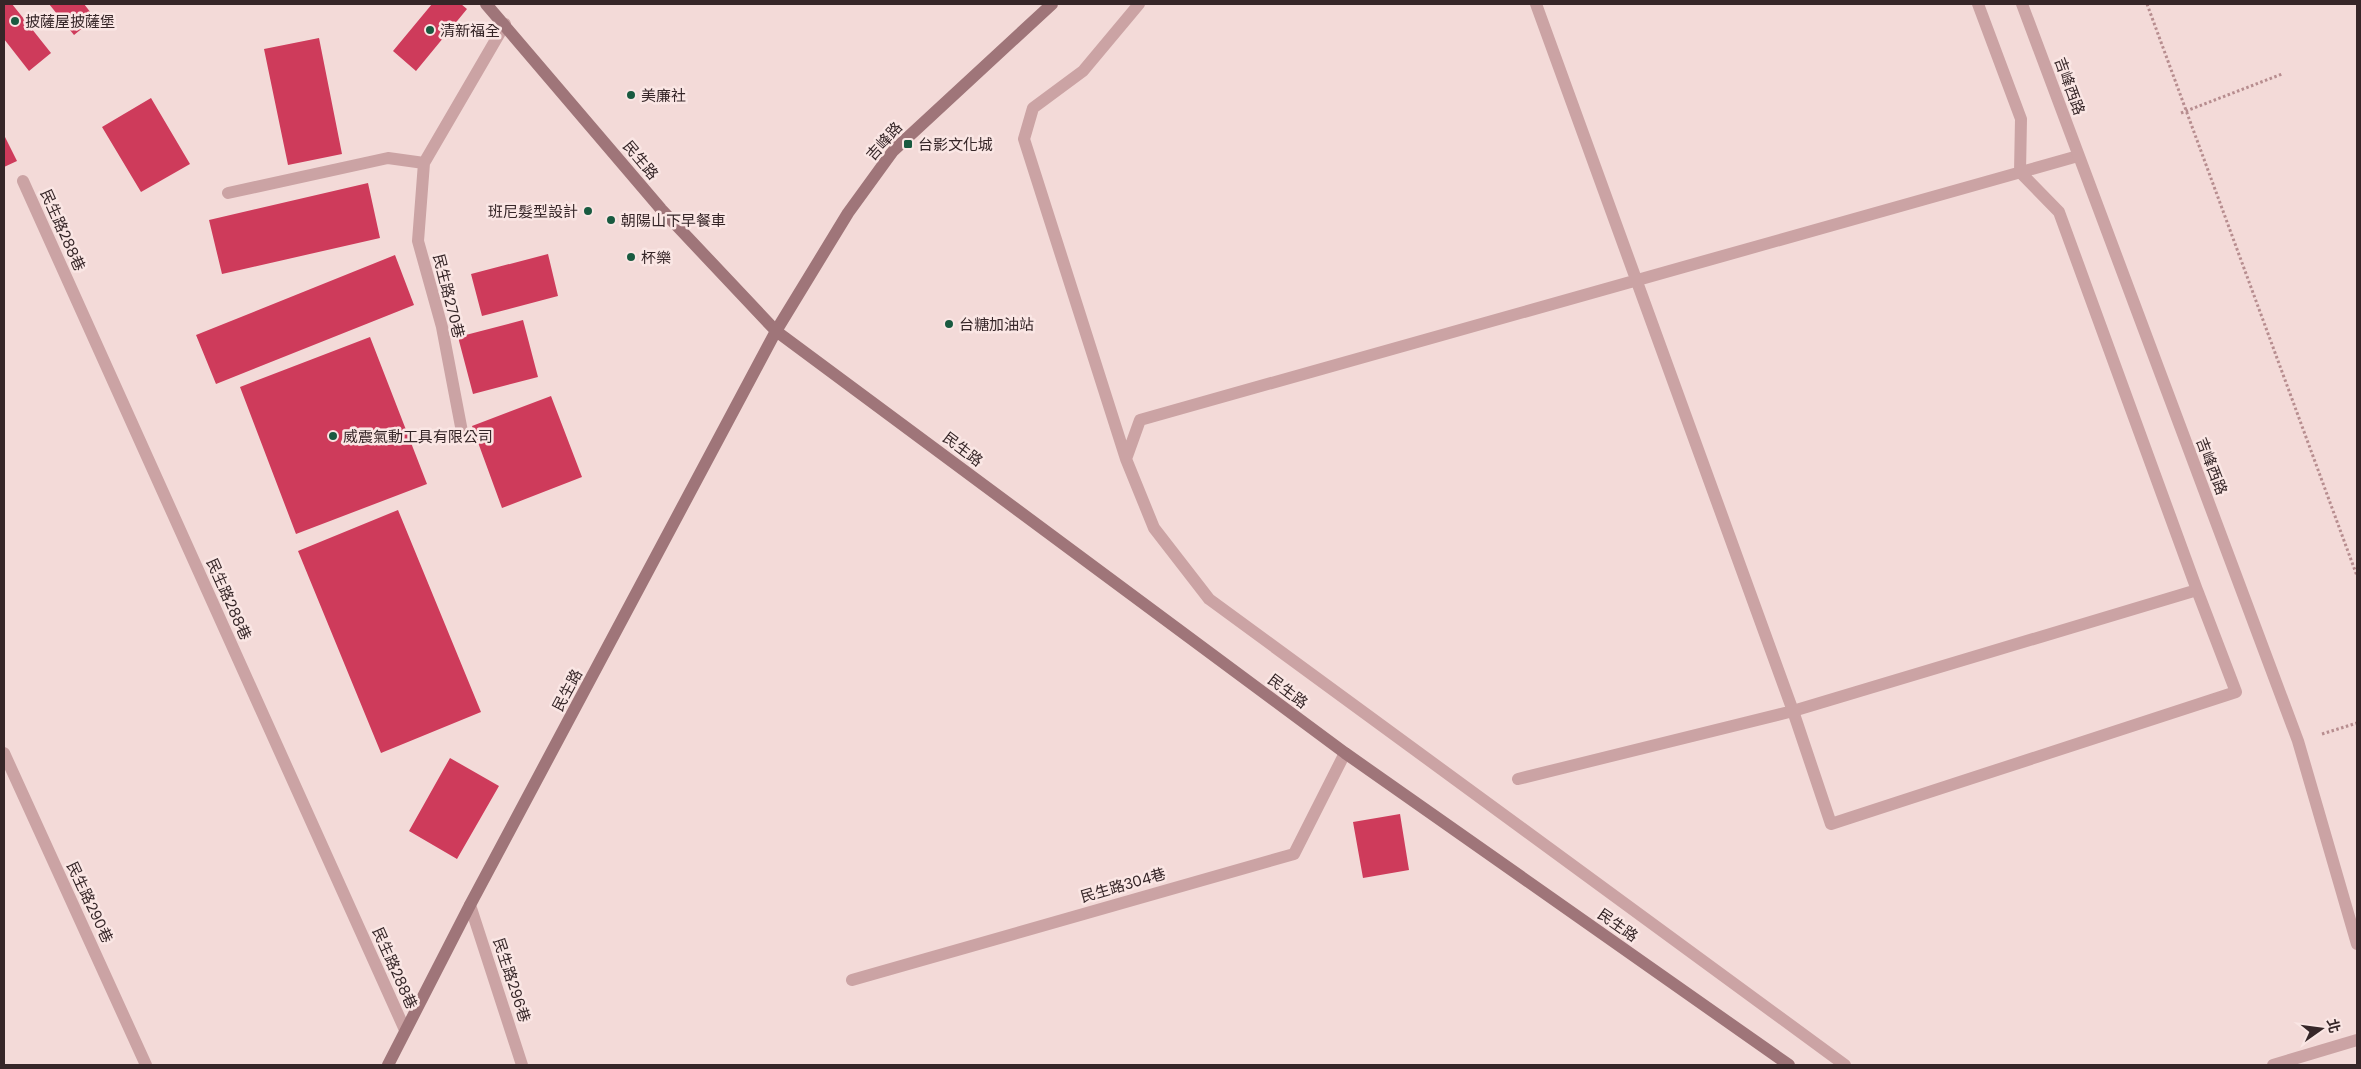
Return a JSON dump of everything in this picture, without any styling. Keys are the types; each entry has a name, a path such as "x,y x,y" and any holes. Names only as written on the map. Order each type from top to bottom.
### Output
{"street":[{"name":"民生路","path":"486,4 661,209 776,331 1345,753 1789,1065"},
{"name":"吉峰路","path":"776,331 848,213 893,151 1052,4"},
{"path":"1139,4 1083,71 1033,108 1024,139 1126,459 1154,528 1208,599 1845,1065"},
{"path":"1536,4 1793,711 1831,824 2236,692 2059,212 2020,172 2021,120 1978,4"},
{"name":"吉峰西路","path":"2022,4 2298,741 2357,944"},
{"name":"民生路270巷","path":"463,437 442,327 418,241 424,163 505,24"},
{"path":"1126,459 1140,420 2078,156"},
{"path":"228,193 388,158 424,163"},
{"name":"民生路288巷","path":"23,181 405,1030"},
{"name":"民生路","path":"388,1065 470,905 776,331"},
{"path":"1518,779 1793,711 2197,590"},
{"name":"民生路290巷","path":"4,753 146,1065"},
{"name":"民生路304巷","path":"852,980 1294,854 1345,753"},
{"name":"民生路296巷","path":"470,905 522,1065"},
{"path":"2273,1065 2357,1040"}],"path":[{"path":"2147,4 2357,576"},
{"path":"2181,113 2282,74"},
{"path":"2298,741 2357,723"}],"building":[{"name":"披薩屋披薩堡","path":"4,4 12,4 51,53 29,71 4,39"},
{"path":"49,4 84,4 95,18 74,35"},
{"name":"清新福全","path":"432,4 461,4 467,9 416,71 393,51"},
{"path":"319,38 342,154 288,165 264,49"},
{"path":"151,98 190,164 141,192 102,127"},
{"path":"4,135 17,161 4,167"},
{"path":"368,183 380,238 222,274 209,220"},
{"path":"548,254 558,296 482,316 471,274"},
{"path":"395,255 414,305 216,384 196,335"},
{"path":"523,320 538,377 473,394 458,337"},
{"name":"威震氣動工具有限公司","path":"370,337 427,484 296,534 240,387"},
{"path":"551,396 582,477 502,508 472,426"},
{"path":"398,510 481,712 381,753 298,551"},
{"path":"450,758 499,786 457,859 409,831"},
{"path":"1400,814 1409,870 1363,878 1353,822"}],"place":[{"name":"披薩屋披薩堡","path":"15,21"},
{"name":"清新福全","path":"430,30"},
{"name":"美廉社","path":"631,95"},
{"name":"台影文化城","path":"908,144"},
{"name":"班尼髮型設計","path":"588,211"},
{"name":"朝陽山下早餐車","path":"611,220"},
{"name":"杯樂","path":"631,257"},
{"name":"台糖加油站","path":"949,324"},
{"name":"威震氣動工具有限公司","path":"333,436"}]}
